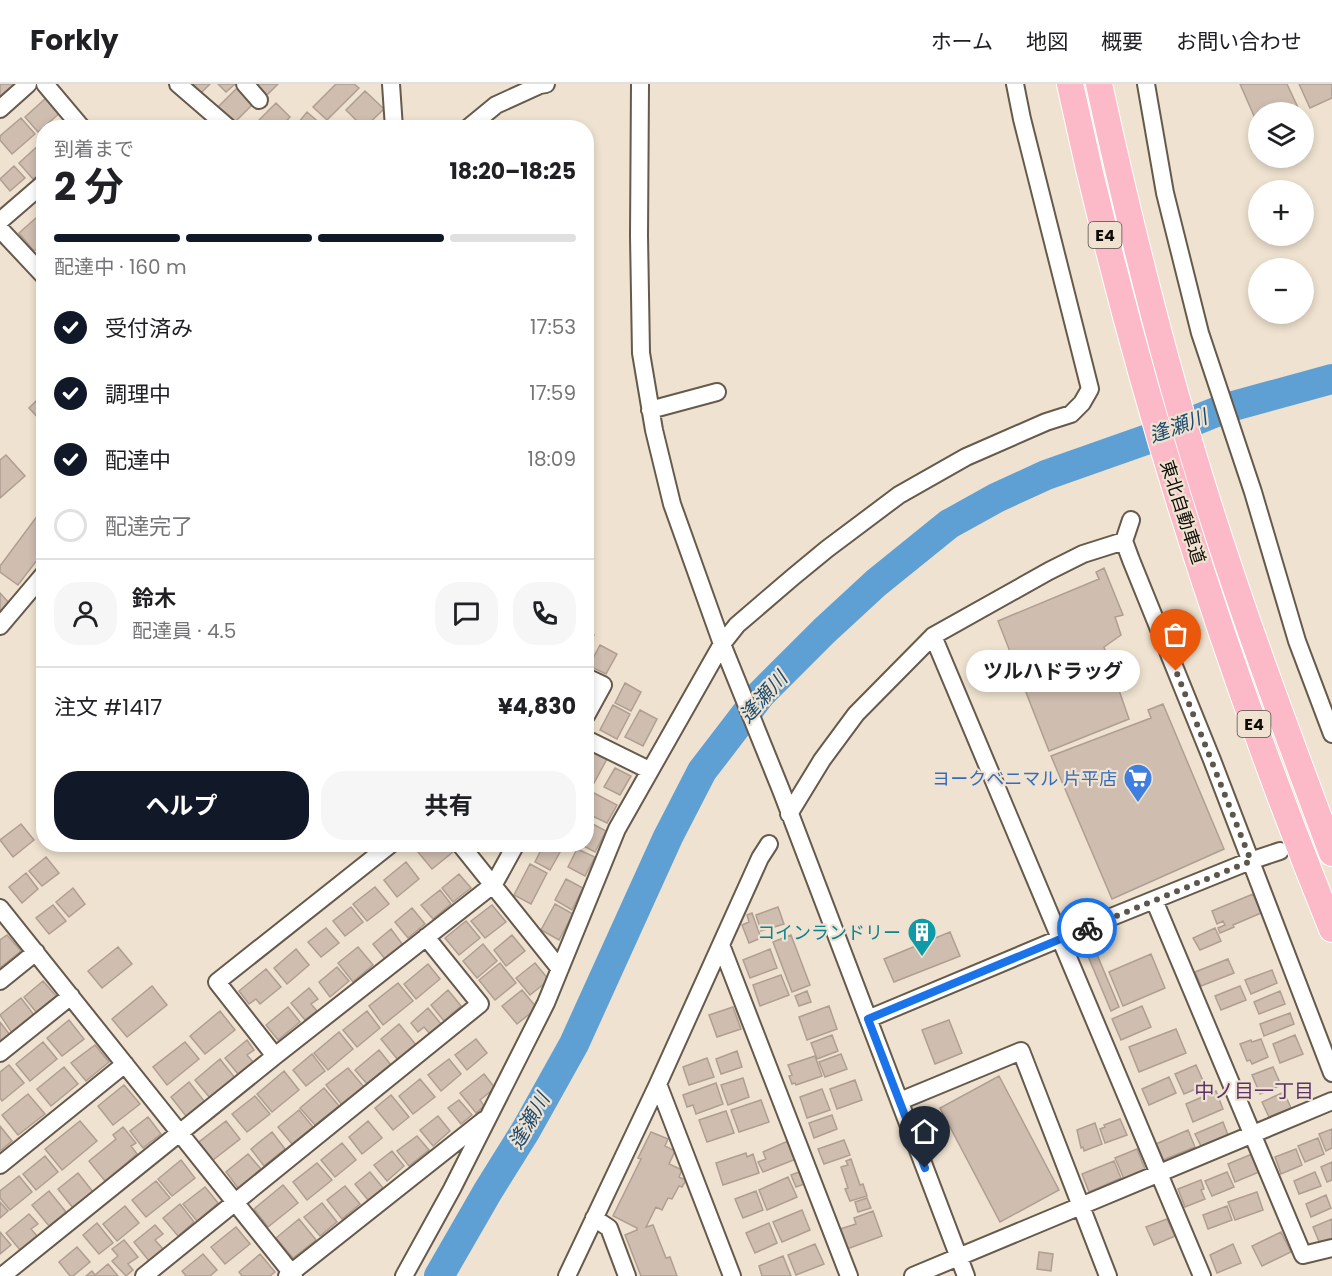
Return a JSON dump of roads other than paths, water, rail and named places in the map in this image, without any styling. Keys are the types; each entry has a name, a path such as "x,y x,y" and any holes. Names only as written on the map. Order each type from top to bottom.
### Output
{"highway":[{"name":"東北自動車道","path":"1070,84 1089,171 1144,384 1183,516 1236,676 1332,929"},
{"name":"東北自動車道","path":"1099,84 1142,269 1208,504 1262,664 1332,853"}],"street":[{"path":"0,109 28,84"},
{"path":"45,84 75,120"},
{"path":"178,84 220,120"},
{"path":"245,84 260,100"},
{"path":"392,84 394,120"},
{"path":"478,120 496,105 546,84"},
{"path":"640,84 641,353 650,410 672,504 725,649 966,1276"},
{"path":"404,1276 490,1116 546,1003 617,829 649,770 737,626 827,549 899,495 966,457 1046,422 1071,414 1082,403 1090,389 1015,84"},
{"path":"1146,84 1165,193 1200,333 1253,492 1297,641 1332,734"},
{"path":"0,221 36,190"},
{"path":"0,229 36,267"},
{"path":"650,410 717,392"},
{"path":"1131,520 1124,541 1332,1073"},
{"path":"789,814 822,760 856,714 933,636 975,610 1057,566 1083,554 1124,541"},
{"path":"0,627 36,584"},
{"path":"933,636 1202,1276"},
{"path":"594,681 603,685 594,701"},
{"path":"594,743 649,770"},
{"path":"567,1276 768,844"},
{"path":"868,1019 1154,900 1280,851"},
{"path":"275,1056 217,982 381,852"},
{"path":"467,852 560,969"},
{"path":"2,1276 275,1056 494,884 512,852"},
{"path":"1154,900 1303,1255 1332,1248"},
{"path":"0,908 236,1202 291,1275 490,1116"},
{"path":"144,1276 480,1004 426,937"},
{"path":"721,945 849,1276"},
{"path":"0,981 36,952"},
{"path":"0,1053 72,996"},
{"path":"900,1101 1021,1051 1108,1276"},
{"path":"0,1165 125,1064"},
{"path":"658,1084 732,1276"},
{"path":"913,1276 1332,1101"},
{"path":"594,1218 609,1228 627,1276"}],"waterway":[{"name":"逢瀬川","path":"439,1276 574,1044 668,837 702,771 761,694 876,583 949,524 996,498 1046,475 1151,438 1226,408 1332,379"}],"place":[{"name":"ツルハドラッグ","path":"1176,671"},
{"name":"ヨークベニマル 片平店","path":"1138,804"},
{"name":"コインランドリー","path":"922,958"}],"district":[{"name":"中ノ目一丁目","path":"1254,1091"}]}
